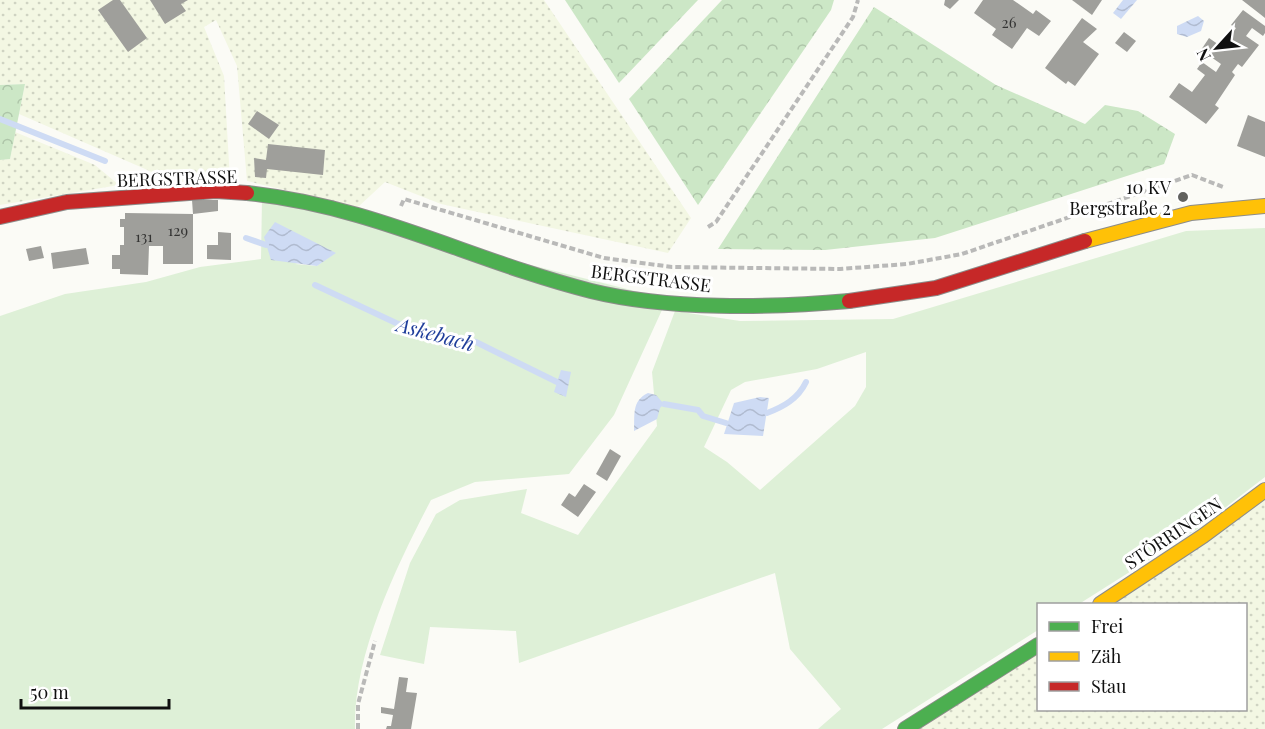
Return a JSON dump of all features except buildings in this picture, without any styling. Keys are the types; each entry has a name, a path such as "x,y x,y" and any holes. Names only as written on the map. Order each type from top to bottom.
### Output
{"street":[{"name":"BERGSTRASSE","path":"0,217 67,202 216,191 238,192 303,201 395,225 512,269 594,292 714,304 874,298 919,292 966,280 1185,213 1247,205 1265,206"},
{"name":"STÖRRINGEN","path":"1102,603 1203,537 1265,490"},
{"path":"905,729 1037,646"}],"path":[{"path":"708,227 716,222 853,17 858,0"},
{"path":"404,198 604,258 672,267 725,269 840,269 907,264 962,254 1192,175 1218,184 1247,205"},
{"path":"358,729 358,704 375,641"}],"green space":[{"path":"0,0 544,0 691,218 668,253 441,204 385,182 358,207 247,181 237,66 216,20 204,27 224,76 230,181 175,182 19,114 25,84 0,85"},
{"path":"565,0 698,0 619,83"},
{"path":"722,0 834,0 831,10 698,205 629,99"},
{"path":"874,7 996,85 1085,124 1105,105 1138,111 1175,134 1164,164 935,238 825,250 718,249"},
{"path":"25,84 10,159 0,160 0,85"},
{"path":"15,132 95,165 119,185 0,205 0,160 10,159"},
{"path":"262,198 667,299 614,415 569,474 475,482 431,500 391,582 369,641 356,701 355,729 0,729 0,316 65,294 146,282 200,267 261,259","holes":["335,253 317,266 295,264"]},
{"path":"1265,228 1265,477 1196,530 1081,603 1037,603 1037,631 882,729 818,729 841,709 790,649 775,573 519,663 516,631 430,627 424,664 380,655 410,563 436,514 460,500 527,489 521,513 578,535 657,426 652,372 675,311 740,321 893,319 1186,231","holes":["866,352 866,387 855,406 760,490 727,462 704,447 731,390 745,382 817,369"]},
{"path":"1265,493 1265,729 908,729 1037,648 1037,711 1247,711 1247,603 1105,603"}],"water":[{"path":"1123,0 1137,0 1121,19 1113,13"},
{"path":"1198,16 1204,21 1201,31 1187,37 1177,34 1177,26"},
{"path":"275,222 336,253 317,266 271,260 264,237"},
{"path":"561,370 571,372 566,397 554,392"},
{"path":"648,393 656,395 664,404 660,408 657,419 634,431 636,405"},
{"path":"760,397 769,398 763,436 724,434 734,403"}],"waterway":[{"name":"Askebach","path":"0,119 105,161"},
{"name":"Askebach","path":"246,238 266,245"},
{"name":"Askebach","path":"315,285 396,323 476,342 557,382"},
{"path":"767,413 790,402 806,382"},
{"path":"664,404 698,410 703,416 726,423"}],"traffic: fast":[{"path":"247,193 337,210 380,222 547,279 621,297 653,302 719,306 849,301"},
{"path":"905,729 1037,646"}],"traffic: slow":[{"path":"1085,241 1191,213 1265,206"},
{"path":"1102,603 1203,536 1265,490"}],"traffic: jam":[{"path":"0,217 67,202 216,191 247,193"},
{"path":"849,301 936,288 1085,241"}],"place":[{"name":"10 KV Bergstraße 2","path":"1183,197"}]}
